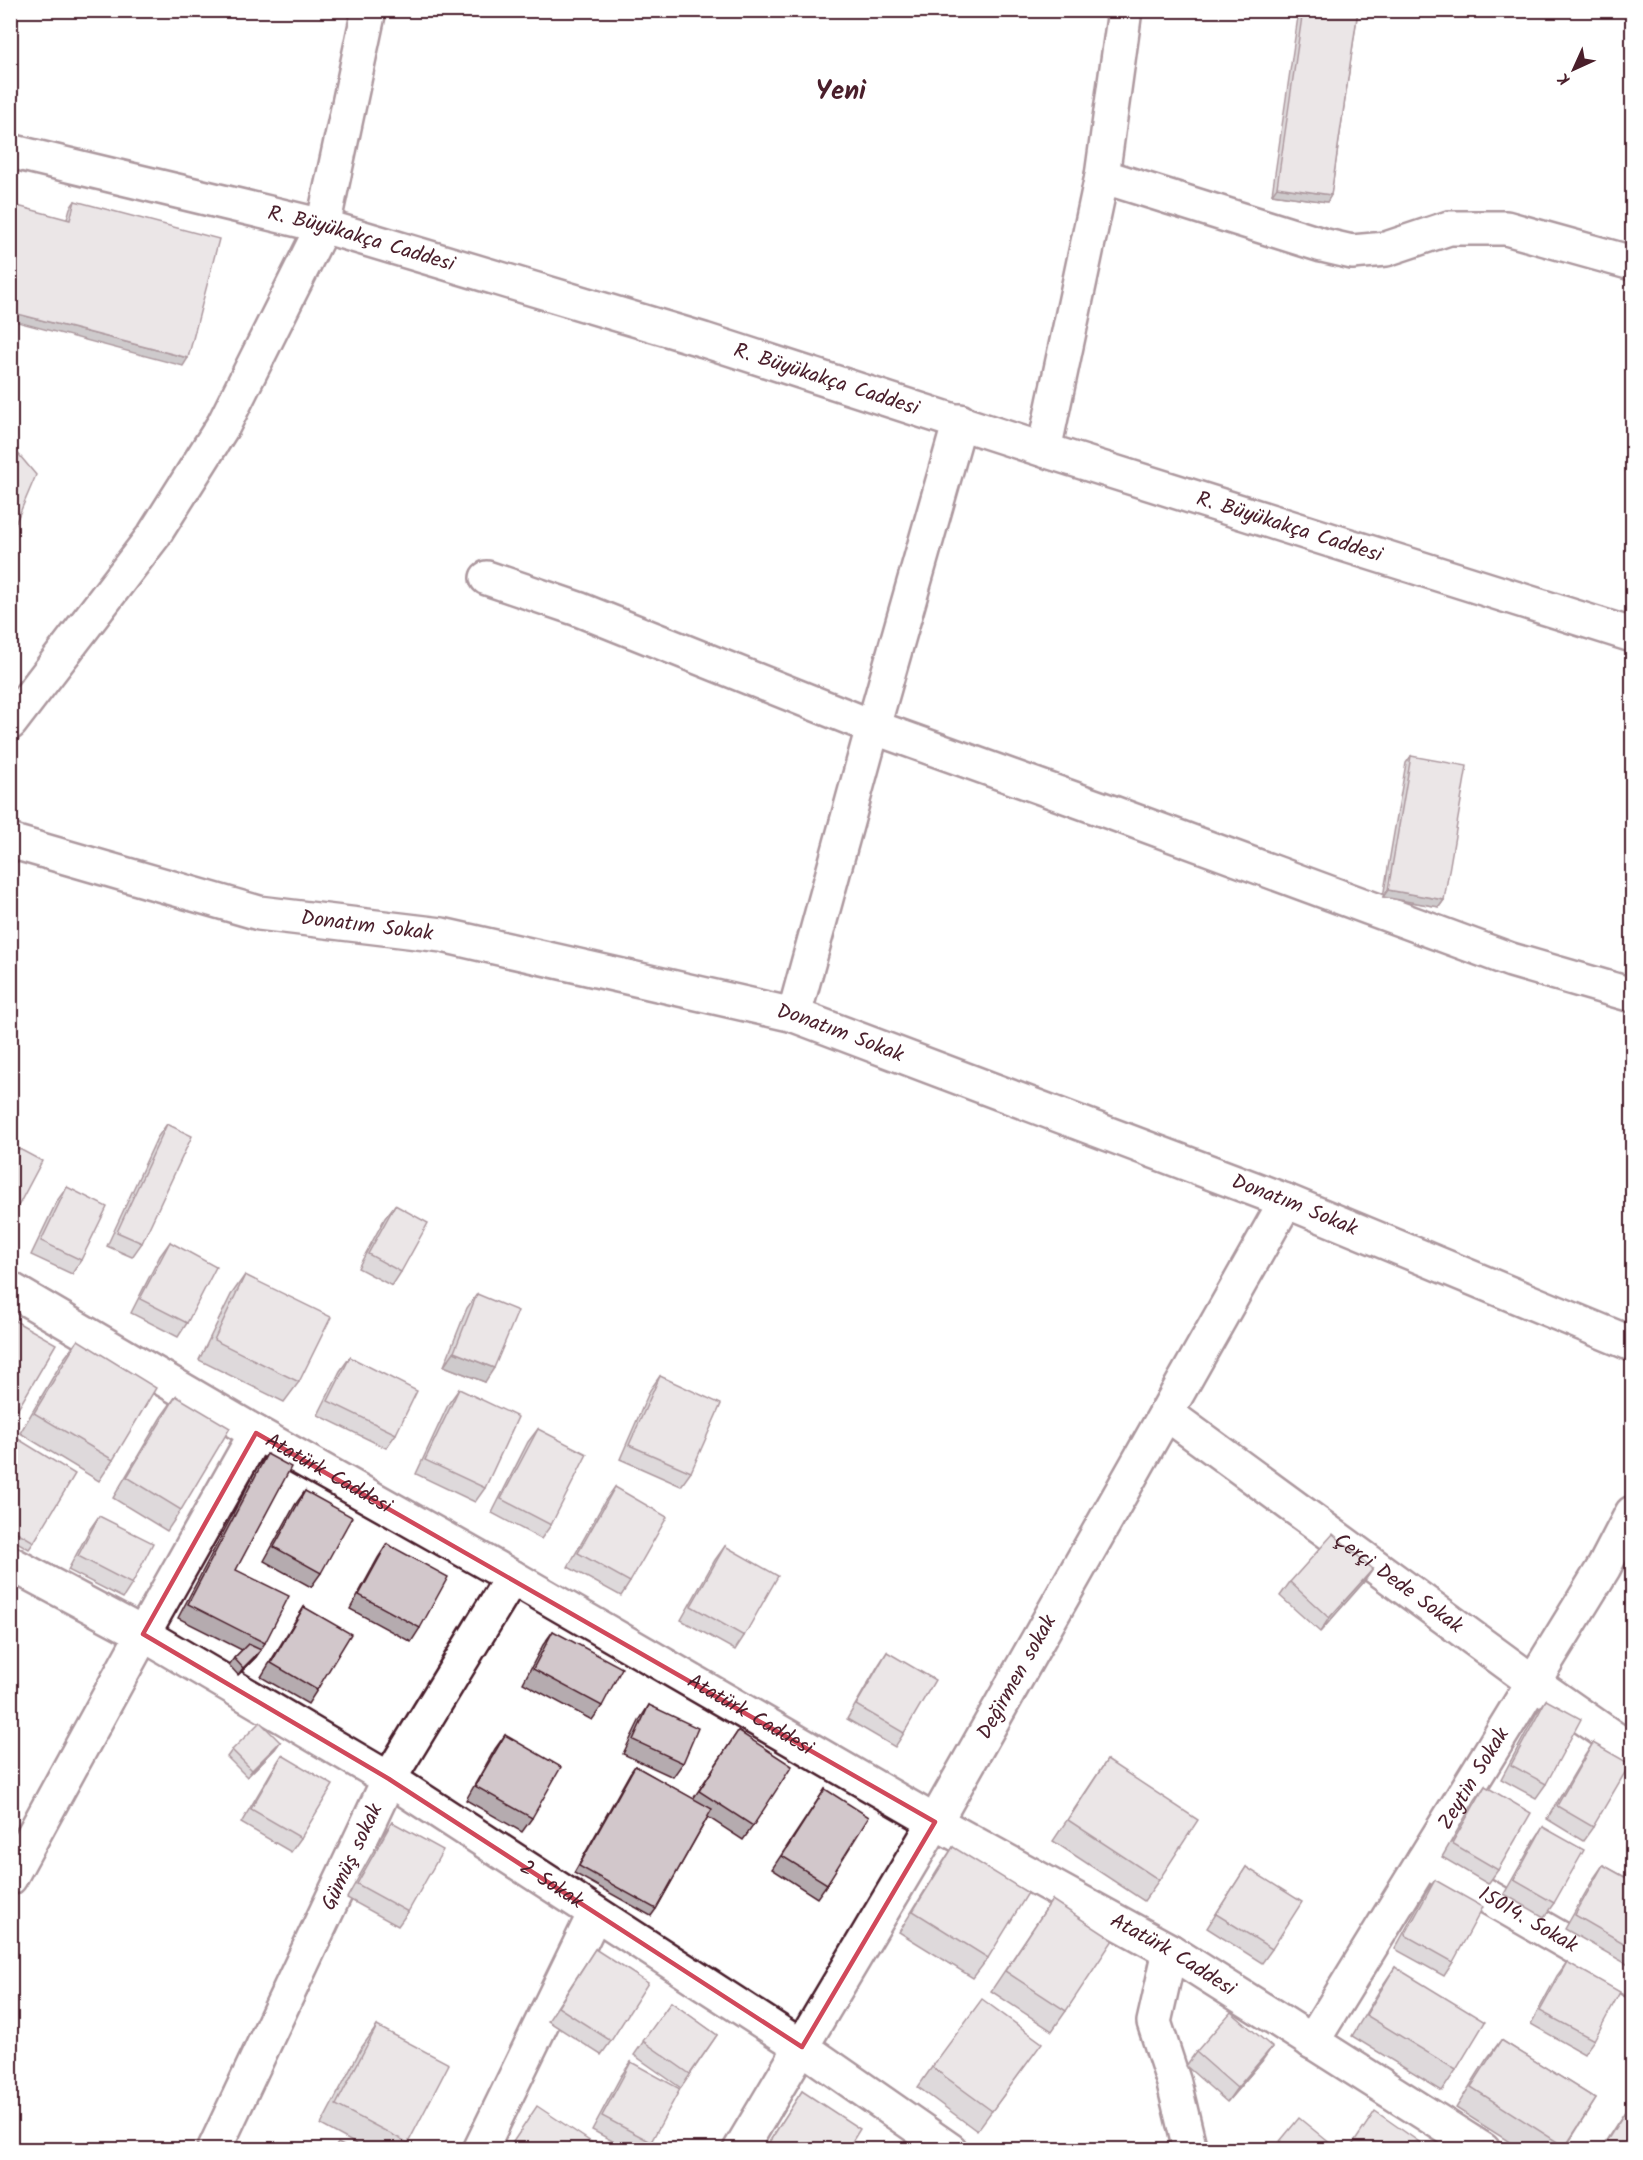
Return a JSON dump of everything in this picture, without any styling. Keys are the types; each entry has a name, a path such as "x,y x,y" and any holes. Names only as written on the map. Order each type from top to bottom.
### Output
{"street":[{"path":"10,723 154,535 224,424 323,226 369,10"},
{"path":"1044,450 1102,177 1125,10"},
{"name":"R. Büyükakça Caddesi","path":"10,151 323,226 704,340 1044,450 1632,635"},
{"path":"1102,177 1322,245 1352,252 1386,249 1449,228 1506,228 1632,263"},
{"path":"794,1015 960,422"},
{"path":"487,578 578,609 873,727 1511,960 1632,995"},
{"name":"Donatım Sokak","path":"10,841 259,913 442,935 794,1015 1286,1201 1632,1344"},
{"name":"Değirmen sokak","path":"740,2150 935,1822 1286,1201"},
{"name":"Atatürk Caddesi","path":"10,1289 256,1433 512,1577 935,1822 1170,1951 1483,2150"},
{"name":"Çerçi Dede Sokak","path":"1166,1413 1533,1682 1632,1751"},
{"path":"10,1878 256,1433"},
{"name":"Zeytin Sokak","path":"1312,2042 1604,1567 1632,1513"},
{"name":"2 Sokak","path":"10,1563 143,1634 389,1779 802,2047 950,2150"},
{"name":"Gümüş sokak","path":"214,2150 389,1779 512,1577"},
{"name":"15014. Sokak","path":"1424,1860 1632,1980"},
{"path":"480,2150 596,1913"},
{"path":"1170,1951 1154,2022 1174,2084 1190,2150"}],"highlighted area":[{"path":"256,1433 935,1822 802,2047 389,1779 143,1634"}],"building":[{"path":"1303,10 1358,10 1331,195 1277,187"},
{"path":"75,201 219,239 188,358 10,312 10,204 70,220"},
{"path":"10,444 36,475 10,536"},
{"path":"1411,756 1467,766 1444,900 1388,890"},
{"path":"167,1124 192,1136 142,1243 117,1232"},
{"path":"10,1144 42,1161 15,1212 10,1210"},
{"path":"67,1187 107,1207 81,1260 41,1241"},
{"path":"395,1205 428,1223 401,1272 368,1254"},
{"path":"170,1242 216,1267 187,1323 140,1299"},
{"path":"245,1275 331,1317 299,1382 214,1340"},
{"path":"477,1294 518,1311 494,1368 454,1352"},
{"path":"10,1318 56,1344 18,1409 10,1404"},
{"path":"78,1340 156,1388 113,1460 34,1413"},
{"path":"350,1357 417,1391 396,1434 328,1401"},
{"path":"660,1376 721,1404 691,1472 629,1445"},
{"path":"459,1389 518,1417 485,1488 425,1460"},
{"path":"176,1396 230,1428 181,1510 127,1477"},
{"path":"538,1429 587,1454 551,1525 501,1499"},
{"path":"10,1434 75,1474 34,1542 10,1528"},
{"path":"267,1454 291,1467 236,1570 289,1596 265,1643 188,1604"},
{"path":"615,1487 667,1517 630,1582 578,1553"},
{"path":"305,1491 352,1517 321,1573 274,1547"},
{"path":"99,1516 153,1543 132,1584 78,1556"},
{"path":"1333,1534 1373,1569 1329,1618 1290,1582"},
{"path":"387,1544 448,1577 420,1628 359,1595"},
{"path":"725,1546 778,1576 744,1636 691,1606"},
{"path":"304,1607 351,1634 317,1690 271,1663"},
{"path":"553,1631 622,1668 602,1706 533,1669"},
{"path":"248,1644 261,1650 243,1668 234,1658"},
{"path":"887,1652 935,1680 904,1733 856,1705"},
{"path":"1546,1700 1581,1719 1546,1784 1511,1765"},
{"path":"649,1705 698,1728 683,1763 633,1740"},
{"path":"260,1722 280,1742 252,1770 232,1750"},
{"path":"738,1731 792,1766 753,1826 699,1791"},
{"path":"505,1735 561,1767 532,1818 475,1786"},
{"path":"1593,1743 1630,1764 1593,1827 1557,1806"},
{"path":"282,1755 333,1785 301,1838 251,1809"},
{"path":"1107,1760 1198,1820 1159,1880 1068,1820"},
{"path":"635,1766 712,1809 656,1909 579,1866"},
{"path":"1485,1786 1531,1813 1498,1870 1452,1843"},
{"path":"825,1789 869,1817 827,1884 782,1856"},
{"path":"392,1822 443,1850 408,1912 357,1884"},
{"path":"1543,1827 1584,1850 1554,1903 1514,1880"},
{"path":"953,1847 1028,1893 988,1958 913,1911"},
{"path":"1603,1865 1632,1881 1632,1948 1575,1915"},
{"path":"1246,1867 1302,1902 1272,1949 1216,1914"},
{"path":"1435,1880 1483,1907 1453,1962 1405,1935"},
{"path":"1052,1900 1113,1940 1066,2011 1005,1971"},
{"path":"595,1949 648,1983 611,2041 558,2007"},
{"path":"1567,1962 1620,1992 1594,2040 1540,2011"},
{"path":"1395,1967 1485,2022 1456,2070 1366,2015"},
{"path":"982,1999 1042,2043 992,2111 932,2067"},
{"path":"671,2002 717,2035 690,2074 643,2041"},
{"path":"1231,2012 1272,2047 1237,2088 1196,2052"},
{"path":"377,2026 449,2064 408,2143 336,2105"},
{"path":"1501,2040 1596,2099 1565,2147 1471,2087"},
{"path":"631,2062 680,2089 651,2142 602,2116"},
{"path":"802,2091 860,2129 847,2150 776,2150 768,2144"},
{"path":"1630,2104 1632,2106 1632,2150 1601,2150"},
{"path":"537,2106 603,2150 511,2150 509,2148"},
{"path":"1375,2111 1425,2146 1423,2150 1349,2150"},
{"path":"1299,2118 1331,2144 1326,2150 1279,2150 1276,2146"},
{"path":"884,2142 895,2150 879,2150"},
{"path":"338,2143 351,2150 334,2150"}],"district":[{"name":"Yeni","path":"841,91"}]}
